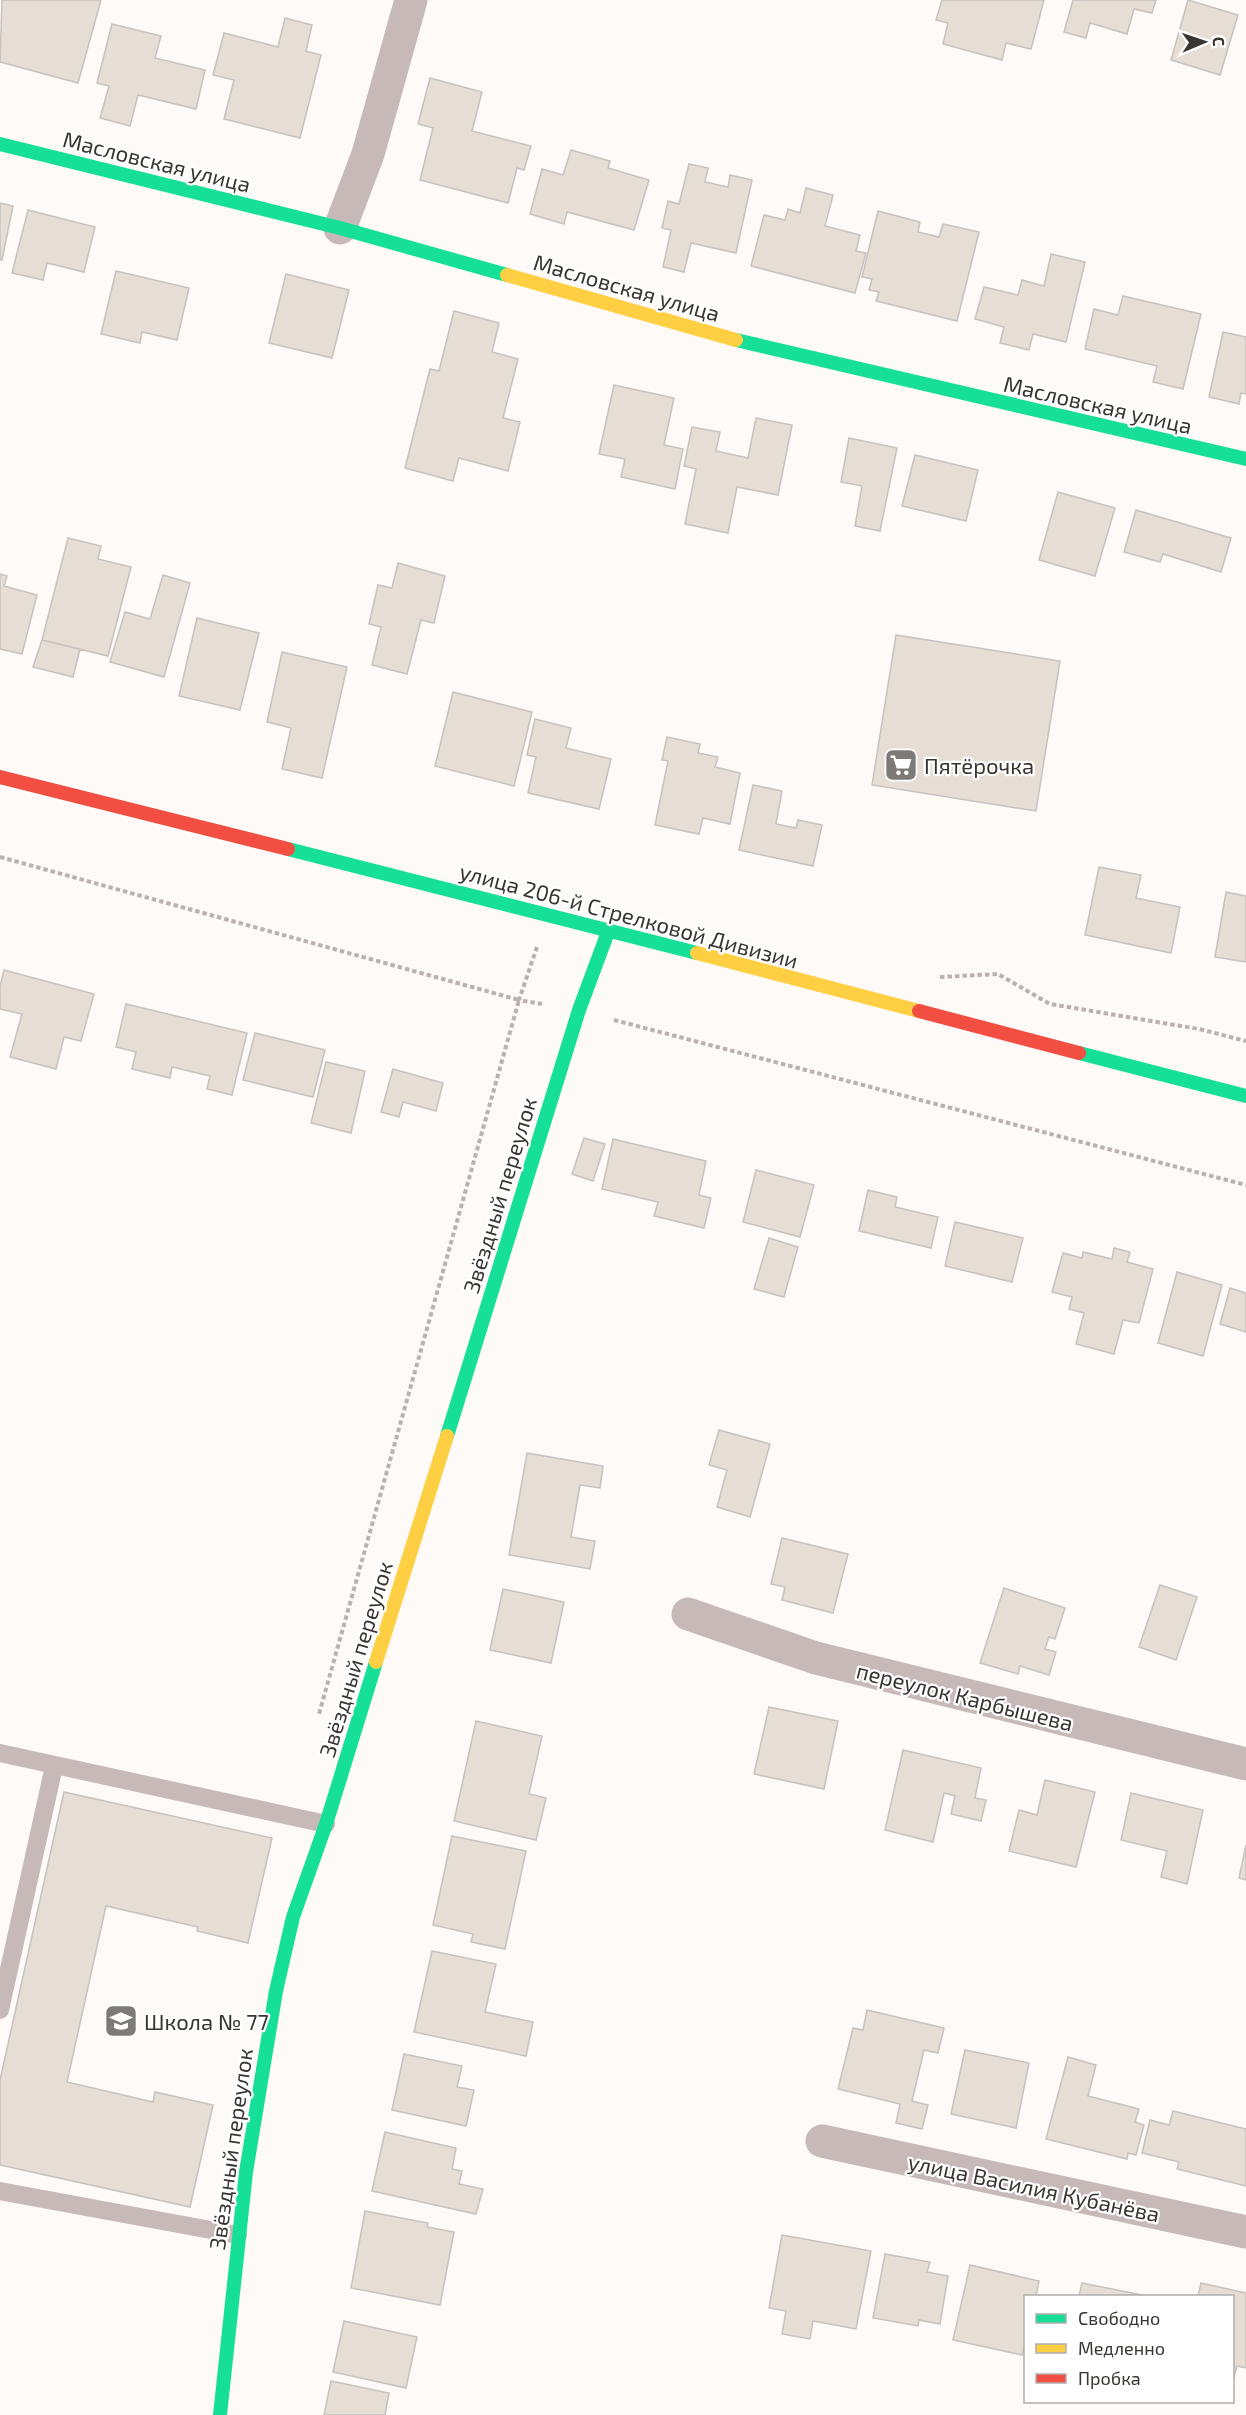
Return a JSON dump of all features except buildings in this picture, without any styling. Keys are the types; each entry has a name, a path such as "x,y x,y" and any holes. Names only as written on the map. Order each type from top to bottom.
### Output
{"street":[{"path":"340,228 368,154 411,0"},
{"name":"Масловская улица","path":"0,144 340,228 775,351 1246,459"},
{"name":"улица 206-й Стрелковой Дивизии","path":"0,777 549,915 1246,1096"},
{"name":"Звёздный переулок","path":"220,2415 238,2235 261,2067 290,1929 326,1824 579,1010 608,932"},
{"name":"переулок Карбышева","path":"688,1614 816,1658 1246,1764"},
{"name":"улица Василия Кубанёва","path":"822,2141 1246,2232"}],"lane":[{"path":"0,1753 326,1824"},
{"path":"0,2010 54,1766"},
{"path":"0,2191 238,2235"}],"path":[{"path":"0,857 519,1000 579,1010 1246,1185"},
{"path":"316,1724 519,1000 549,915"},
{"path":"1199,1029 1246,1041"}],"traffic: fast":[{"path":"0,144 340,228 507,275"},
{"path":"736,340 1246,459"},
{"path":"288,849 697,953"},
{"path":"447,1436 579,1010 608,932"},
{"path":"1079,1053 1246,1096"},
{"path":"220,2415 246,2172 276,1991 293,1917 326,1824 376,1662"}],"traffic: slow":[{"path":"507,275 736,340"},
{"path":"697,953 919,1011"},
{"path":"376,1662 447,1436"}],"traffic: jam":[{"path":"0,777 288,849"},
{"path":"919,1011 1079,1053"}],"place":[{"name":"Пятёрочка","path":"901,765"},
{"name":"Школа № 77","path":"121,2021"}]}
